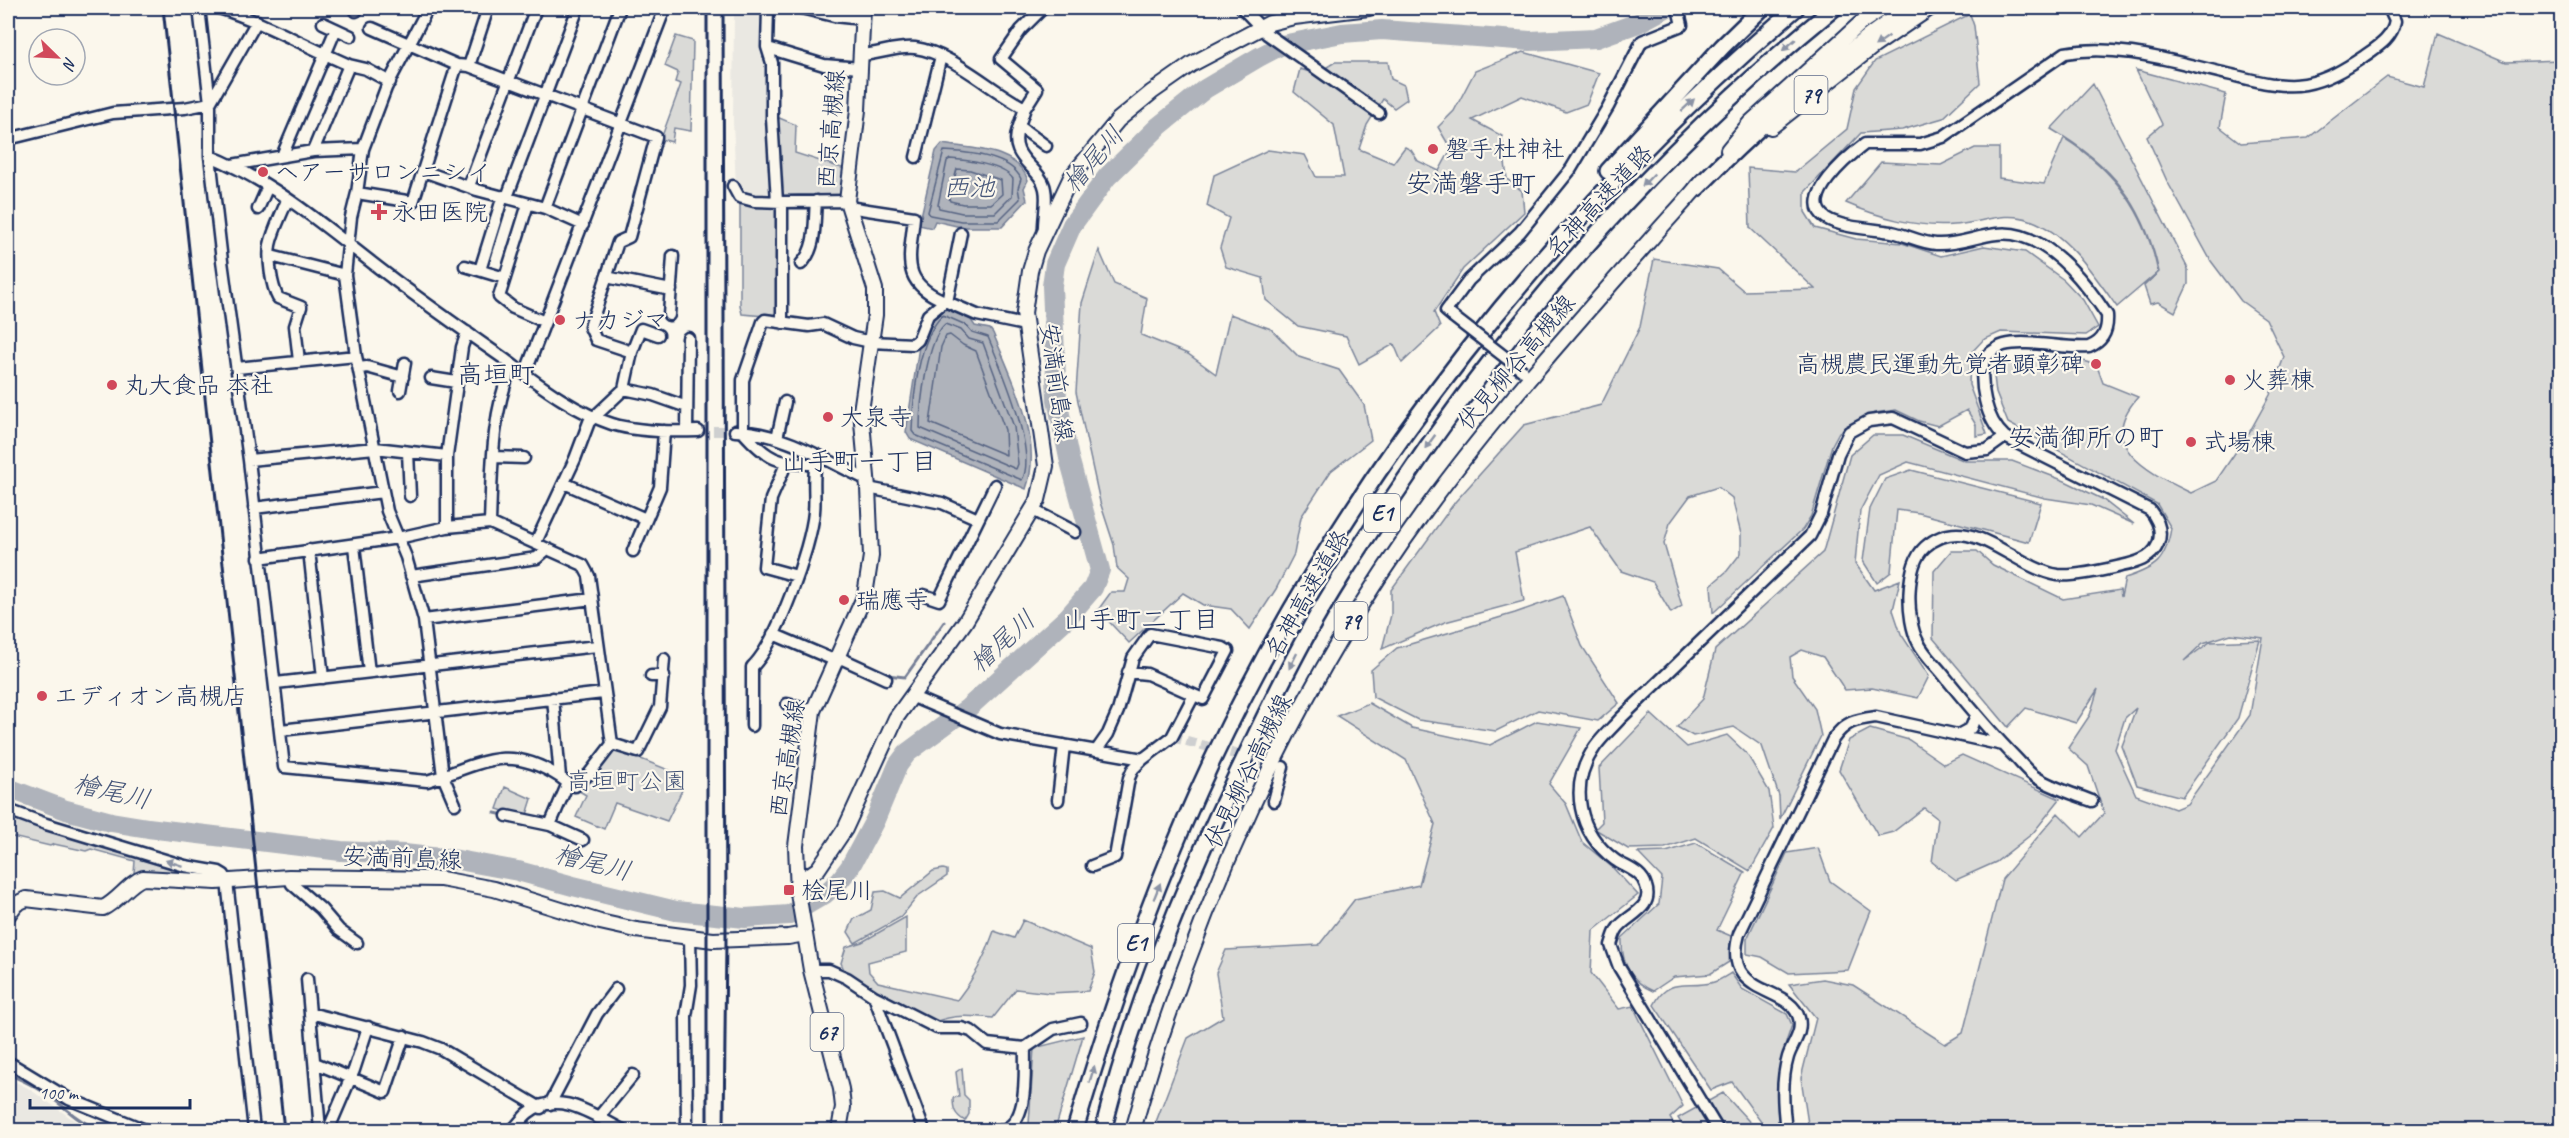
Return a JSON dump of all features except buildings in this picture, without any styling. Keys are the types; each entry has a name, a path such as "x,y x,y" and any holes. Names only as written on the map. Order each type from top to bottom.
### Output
{"highway":[{"path":"1212,760 1242,686 1285,605 1379,455 1436,377 1550,236 1658,116 1761,8"},
{"name":"名神高速道路","path":"1075,1131 1112,1010 1144,923 1212,760 1288,618 1335,540 1388,458 1500,309 1615,178 1708,86 1796,8"},
{"name":"名神高速道路","path":"1102,1131 1138,1014 1208,835 1306,636 1363,542 1426,447 1488,364 1558,278 1684,142 1748,80 1836,8"},
{"path":"1697,188 1789,99 1829,66 1909,8"}],"main road":[{"name":"安満前島線","path":"798,888 818,869 845,829 887,734 965,622 1033,510 1042,489 1046,466 1024,313 1030,271 1044,232 1071,177 1118,120 1152,92 1192,64 1294,17 1369,8"},
{"name":"伏見柳谷高槻線","path":"1133,1131 1163,1034 1208,912 1259,796 1303,706 1350,622 1399,548 1527,375 1697,188 1750,123 1862,22 1883,8"},
{"name":"伏見柳谷高槻線","path":"1697,188 1874,46 1930,8"},
{"name":"西京高槻線","path":"839,1131 843,1107 841,1089 811,970 798,888 796,846 813,711 865,595 871,556 868,484 861,411 875,315 875,289 848,204 858,110 862,13"},
{"name":"安満前島線","path":"8,915 16,903 26,899 103,908 113,903 138,880 144,878 227,881 289,877 441,879 520,896 600,922 690,938 726,940 788,937 804,930"}],"street":[{"path":"199,8 210,103 210,156 249,460 259,558 276,683 284,767 427,781 472,765 506,757 522,760 575,786 589,774 612,744 586,567 536,542 490,523 447,526 354,546 259,558"},
{"path":"219,8 237,10 325,55 366,69 390,82"},
{"path":"428,8 390,82 363,149 347,243 345,275 356,356 387,511 411,576 424,620 443,776 455,804"},
{"path":"469,66 488,8"},
{"path":"469,186 536,8"},
{"path":"480,270 505,196 578,8"},
{"path":"545,208 620,8"},
{"path":"525,374 665,8"},
{"path":"768,8 768,48 772,63 772,118 780,202 782,323"},
{"path":"801,8 834,16 862,13"},
{"path":"1043,8 1021,30 1001,59 1036,89 1025,108 1016,138 1018,149 1045,188 1044,232"},
{"path":"1242,8 1263,31 1379,113"},
{"path":"2092,801 2034,776 1976,715 1924,651 1914,633 1910,581 1916,559 1923,548 1938,537 1956,533 1973,536 2042,570 2059,575 2101,570 2144,560 2157,547 2158,523 2150,510 1998,431 1982,386 1984,358 2002,346 2082,347 2096,344 2106,333 2107,315 2052,252 2036,242 2007,234 1995,234 1954,244 1936,244 1923,242 1903,234 1837,222 1826,218 1820,212 1817,199 1821,186 1865,144 1920,144 1943,137 2065,53 2111,49 2254,80 2283,85 2305,84 2335,75 2390,37 2396,21 2389,8"},
{"path":"1527,375 1446,311 1469,280 1520,232 1571,169 1608,107 1642,41 1682,25 1679,11"},
{"path":"8,139 113,113 186,108 210,103 257,21"},
{"path":"323,23 351,36"},
{"path":"282,156 336,28"},
{"path":"372,28 457,65 469,66 656,137 629,237 618,242 590,327 596,340 632,352"},
{"path":"768,48 824,65 860,61 904,48 928,51 941,56 1025,108"},
{"path":"916,157 919,134 941,56"},
{"path":"313,151 349,65"},
{"path":"357,194 413,202 457,65"},
{"path":"1019,126 1046,146"},
{"path":"232,165 313,151 363,149"},
{"path":"210,156 232,165 268,186 525,374 596,417 626,427 692,431 687,407 688,338"},
{"path":"423,171 545,208 583,225"},
{"path":"258,209 268,186"},
{"path":"733,186 739,197 754,201 816,201 848,204 914,217 910,270 913,279 920,286 977,315 1025,325"},
{"path":"287,200 270,246 274,291 278,298 301,307 295,326 299,361"},
{"path":"801,264 811,248 816,201"},
{"path":"528,204 499,297 513,308 545,322"},
{"path":"739,431 743,380 758,331 765,320 809,326 823,324 845,335 871,342 908,344 916,342 928,315 946,301 962,256 961,233"},
{"path":"271,256 345,275"},
{"path":"669,315 673,256"},
{"path":"465,266 505,278"},
{"path":"606,277 671,290"},
{"path":"536,542 589,422 624,389 632,352 641,330 658,335"},
{"path":"447,526 447,456 456,382 467,332"},
{"path":"237,368 356,356"},
{"path":"400,391 405,363"},
{"path":"490,523 495,418 512,364"},
{"path":"359,368 368,367 403,377"},
{"path":"431,378 456,382"},
{"path":"624,389 653,395 687,407"},
{"path":"777,438 785,402"},
{"path":"1718,1131 1619,967 1611,945 1618,927 1634,916 1646,901 1647,886 1638,873 1616,860 1595,843 1582,818 1579,794 1584,769 1595,747 1620,720 1810,536 1821,514 1838,454 1849,432 1869,421 1893,418 1965,452 1986,450 2005,436"},
{"path":"648,545 635,545 660,487 664,431"},
{"path":"739,431 777,438 868,484 942,503 978,519"},
{"path":"739,431 770,457 786,464 817,460"},
{"path":"249,460 375,448 447,456"},
{"path":"408,452 410,496"},
{"path":"493,457 524,458"},
{"path":"752,726 752,667 764,653 797,576 813,521 817,460"},
{"path":"786,464 771,499 764,567 797,576"},
{"path":"564,483 646,519"},
{"path":"924,595 939,600 995,485"},
{"path":"254,508 383,492"},
{"path":"1033,510 1075,532"},
{"path":"354,546 369,672"},
{"path":"411,576 537,558 547,549"},
{"path":"309,550 323,678"},
{"path":"424,620 592,599"},
{"path":"1096,751 1108,734 1118,711 1128,672 1133,658 1150,633 1228,651 1203,699 1147,674 1128,672"},
{"path":"773,634 886,679"},
{"path":"276,683 597,646"},
{"path":"612,744 638,752 646,727 660,706 664,660"},
{"path":"651,676 664,676"},
{"path":"281,730 603,693"},
{"path":"1092,866 1115,857 1129,778 1133,769 1172,736 1194,695"},
{"path":"913,696 935,708 1000,734 1143,759"},
{"path":"550,825 564,780 553,698"},
{"path":"788,704 813,711"},
{"path":"1958,735 1971,728 1976,715"},
{"path":"1786,1131 1783,1107 1784,1085 1788,1057 1800,1028 1799,1017 1793,1006 1752,983 1742,974 1734,950 1739,934 1833,739 1843,726 1857,720 1876,717 2003,745"},
{"path":"1058,800 1064,745"},
{"path":"1274,801 1283,767"},
{"path":"8,810 176,864 219,872 224,875 227,881 254,1131"},
{"path":"507,816 550,825 583,840"},
{"path":"289,877 292,884 321,909 339,930 357,943"},
{"path":"687,1131 686,1016 691,985 690,938"},
{"path":"811,970 829,970 856,982 874,996 937,1028 961,1028 971,1031 987,1044 1025,1048 1053,1029 1081,1023"},
{"path":"307,979 322,1131 330,1126 351,1078 368,1027"},
{"path":"545,1106 597,1014 616,989"},
{"path":"874,996 924,1131"},
{"path":"310,1013 404,1036 441,1049 545,1106"},
{"path":"315,1063 385,1092 404,1036"},
{"path":"1001,1131 1009,1129 1017,1122 1024,1087 1025,1048"},
{"path":"8,1062 69,1099 145,1131"},
{"path":"598,1118 633,1075"},
{"path":"512,1131 529,1112 545,1106 570,1103 623,1131"}],"shaded area":[{"path":"734,8 764,8 765,60 768,65 775,199 747,198 736,187 733,122"},
{"path":"8,1078 28,1088 88,1130 8,1130"}],"green space":[{"path":"1970,14 1974,26 1980,83 1943,118 1902,130 1861,133 1805,192 1805,212 1815,228 1856,239 1902,243 1941,256 1984,246 2025,252 2064,280 2083,300 2098,327 2086,335 2001,332 1983,340 1970,354 1969,385 1987,434 1976,436 1976,425 1967,410 1938,426 1919,421 1896,410 1874,413 1839,432 1832,445 1811,516 1803,529 1713,613 1711,585 1727,571 1741,553 1741,534 1732,498 1718,487 1690,496 1670,523 1664,544 1682,606 1671,613 1653,582 1621,571 1590,527 1515,552 1524,601 1445,622 1382,649 1391,615 1391,590 1455,502 1524,425 1601,405 1640,327 1654,259 1718,269 1744,291 1815,289 1750,228 1748,168 1795,172 1847,129 1856,88 1875,61"},
{"path":"2438,33 2506,62 2561,60 2561,1130 1809,1130 1801,1078 1816,1018 1789,984 1823,979 1853,985 1945,1044 1963,1033 2002,879 2058,813 2082,837 2104,813 2088,766 2068,748 2090,715 2098,689 2076,723 2026,708 2008,727 1933,638 1934,571 1951,551 1977,551 1993,565 2063,599 2120,590 2121,597 2125,578 2145,571 2158,562 2166,548 2171,528 2157,504 2008,423 1996,393 1993,367 2018,361 2059,357 2085,361 2097,366 2103,383 2138,397 2126,415 2122,430 2124,444 2145,467 2191,493 2216,481 2250,431 2270,395 2284,357 2266,319 2241,301 2211,261 2167,181 2147,137 2162,124 2136,70 2226,94 2220,127 2241,143 2308,138 2387,77 2424,87","holes":["2231,634 2263,638 2250,715 2187,804 2175,809 2136,795 2115,749 2125,718 2136,708 2122,746 2137,785 2182,797 2238,718 2260,640 2210,642 2184,661 2203,643"]},
{"path":"676,36 693,41 691,131 674,128 672,142 661,139 681,84 675,82 678,72 665,66"},
{"path":"1523,52 1599,73 1587,104 1566,112 1522,96 1472,120 1502,136 1507,179 1522,191 1524,212 1463,269 1434,312 1440,327 1402,363 1394,344 1359,364 1346,336 1298,326 1266,300 1263,278 1226,267 1220,248 1229,218 1207,206 1214,175 1268,150 1305,155 1316,177 1344,177 1334,125 1294,92 1300,69 1316,74 1335,62 1388,62 1391,79 1404,85 1407,99 1394,108 1383,99 1367,125 1359,149 1393,163 1405,147 1411,150 1418,161 1439,171 1451,149 1438,127 1454,111 1475,71"},
{"path":"2093,84 2188,269 2188,284 2175,312 2158,302 2150,304 2144,286 2159,272 2153,247 2144,225 2122,188 2091,156 2051,129"},
{"path":"777,117 796,125 795,153 845,169 841,199 782,199"},
{"path":"2064,138 2099,164 2126,195 2153,251 2158,272 2117,307 2090,269 2068,245 2043,226 2030,220 2011,216 1963,224 1926,225 1885,217 1846,203 1881,162 1941,165 1975,148 1999,148 1999,178 2044,184"},
{"path":"740,202 778,206 777,317 742,314 740,305"},
{"path":"1099,250 1114,284 1147,298 1141,335 1188,354 1216,374 1230,314 1271,329 1299,357 1339,370 1364,405 1371,440 1331,471 1301,517 1294,554 1276,589 1250,629 1231,609 1203,605 1183,593 1129,643 1098,610 1111,592 1125,592 1129,579 1117,568 1114,545 1100,502 1076,392 1082,303"},
{"path":"1873,435 1903,435 1965,461 2012,461 2065,481 2102,499 2134,524 2091,505 2045,498 1908,462 1879,475 1860,511 1855,563 1874,590 1900,580 1893,610 1901,634 1929,676 1918,698 1872,688 1845,690 1823,657 1802,650 1790,657 1792,676 1815,709 1821,736 1780,819 1779,796 1762,746 1734,727 1693,736 1677,727 1703,699 1715,650 1823,552 1850,455"},
{"path":"1911,470 2041,503 2029,542 1919,513 1897,510 1891,572 1877,583 1863,561 1870,509 1885,479"},
{"path":"1563,596 1582,646 1619,703 1598,721 1538,710 1496,731 1418,720 1373,697 1371,670 1397,648 1515,613"},
{"path":"1369,703 1412,728 1490,745 1537,721 1581,728 1549,784 1566,804 1582,842 1613,868 1638,895 1593,931 1591,973 1619,1009 1633,1006 1683,1106 1670,1118 1677,1130 1155,1130 1154,1127 1188,1038 1223,1017 1216,973 1226,950 1319,945 1355,899 1419,885 1435,824 1406,760 1337,716"},
{"path":"1651,714 1687,747 1727,735 1747,754 1769,791 1774,828 1750,871 1696,838 1665,848 1628,849 1595,829 1602,822 1599,768"},
{"path":"1870,729 1909,740 1944,764 1962,755 2060,799 2033,833 1996,862 1956,880 1932,862 1938,819 1924,808 1893,832 1878,836 1839,770 1849,740"},
{"name":"高垣町公園","path":"616,749 681,775 682,790 667,821 615,803 604,829 576,817 586,795 579,791 611,751"},
{"path":"505,787 532,799 526,818 497,809"},
{"path":"8,813 180,870 212,877 211,879 134,873 135,861 91,849 86,851 54,844 50,846 8,836"},
{"path":"1696,843 1745,872 1717,930 1731,936 1729,962 1710,974 1674,977 1653,991 1638,982 1628,970 1622,947 1622,938 1659,904 1662,878 1638,853 1666,852"},
{"path":"1818,848 1830,881 1871,911 1848,970 1789,973 1762,957 1747,954 1747,939 1787,853"},
{"path":"947,870 947,876 918,896 901,917 855,943 848,932 854,919 871,910 875,892 885,891 900,898 933,871"},
{"path":"906,917 906,952 868,962 869,972 878,982 957,1000 978,968 994,931 1014,938 1023,920 1091,949 1095,972 1088,991 1050,993 1016,989 993,1018 956,1017 935,1022 846,974 841,963 846,947 862,942"},
{"path":"1731,973 1742,989 1787,1014 1792,1025 1778,1077 1777,1103 1780,1130 1761,1122 1732,1082 1711,1090 1654,1005 1666,990 1673,987 1714,982"},
{"path":"1083,1036 1055,1130 1022,1130 1029,1124 1034,1048"},
{"path":"962,1068 964,1095 969,1100 969,1114 965,1121 957,1114 953,1102 953,1098 959,1097 956,1072"},
{"path":"1723,1093 1757,1130 1685,1130 1678,1118"}],"water":[{"name":"西池","path":"942,144 991,152 1014,162 1022,169 1028,180 1024,188 1027,200 1002,227 961,227 935,221 932,228 919,225 936,151"},
{"path":"944,307 971,320 975,326 990,329 993,333 1017,389 1028,430 1031,470 1026,489 910,439 906,432 920,340 929,320"}],"waterway":[{"name":"檜尾川","path":"8,788 66,810 111,822 341,851 404,854 458,860 518,871 676,911 745,918 789,915 825,894 850,867 875,820 898,765 907,753 968,708 1067,618 1093,588 1100,570 1069,458 1057,400 1052,286 1055,264 1072,225 1107,177 1159,126 1205,89 1282,45 1342,33 1382,30 1530,41 1596,38 1638,23 1666,8"},
{"path":"887,675 905,677 944,622"},
{"path":"495,813 504,815"},
{"path":"8,1074 45,1093 89,1125 98,1128 127,1130"}],"tunnel":[{"path":"698,431 735,431"},
{"path":"1172,737 1280,766"}],"railway":[{"path":"163,8 284,1130"},
{"path":"707,8 707,1130"},
{"path":"723,8 726,940 724,1130"}],"place":[{"name":"磐手杜神社","path":"1433,149"},
{"name":"ヘアーサロンニシイ","path":"263,172"},
{"name":"永田医院","path":"379,212"},
{"name":"ナカジマ","path":"560,320"},
{"name":"高槻農民運動先覚者顕彰碑","path":"2096,364"},
{"name":"火葬棟","path":"2230,380"},
{"name":"丸大食品 本社","path":"112,385"},
{"name":"大泉寺","path":"828,417"},
{"name":"式場棟","path":"2191,442"},
{"name":"瑞應寺","path":"844,600"},
{"name":"エディオン高槻店","path":"42,696"},
{"name":"桧尾川","path":"789,890"}],"district":[{"name":"安満磐手町","path":"1471,183"},
{"name":"高垣町","path":"496,374"},
{"name":"安満御所の町","path":"2086,437"},
{"name":"山手町一丁目","path":"859,461"},
{"name":"山手町二丁目","path":"1141,619"}]}
